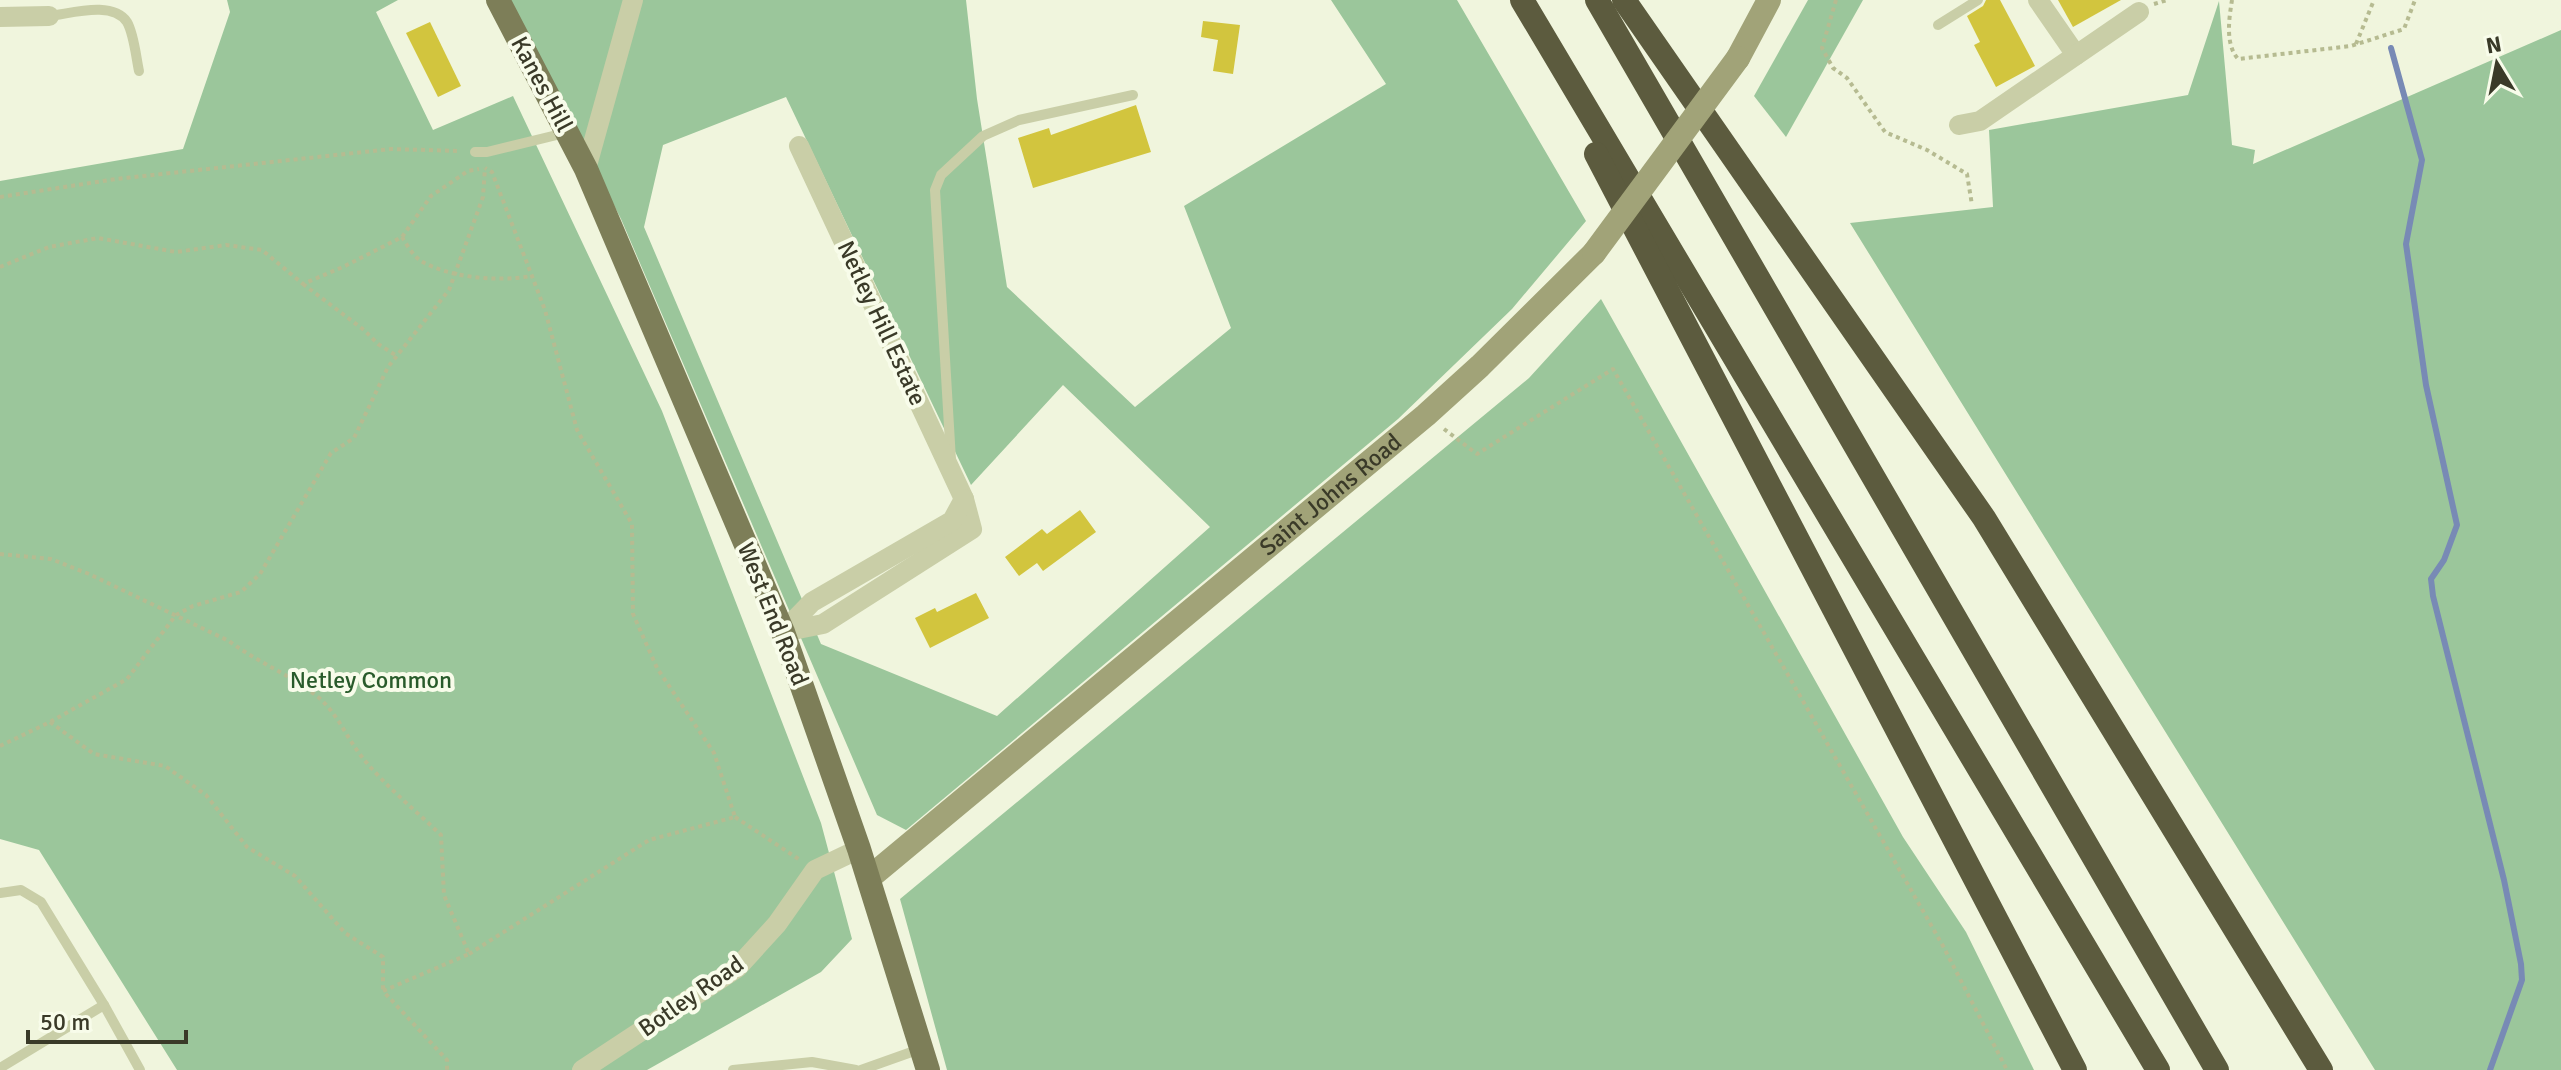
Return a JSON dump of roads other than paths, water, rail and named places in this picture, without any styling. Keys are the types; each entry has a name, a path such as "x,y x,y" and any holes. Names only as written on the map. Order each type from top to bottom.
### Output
{"highway":[{"path":"1516,0 2075,1070"},
{"path":"1522,0 2158,1070"},
{"path":"1597,0 2217,1070"},
{"path":"1624,0 1984,518 2321,1070"}],"main road":[{"name":"Kanes Hill","path":"498,0 586,169"},
{"name":"Saint Johns Road","path":"869,878 1426,415 1480,366 1594,253 1738,58 1769,0"},
{"name":"West End Road","path":"586,169 783,632 869,878 925,1059"}],"street":[{"path":"586,169 633,0"},
{"path":"2038,0 2076,55"},
{"path":"1959,125 1980,121 2139,12"},
{"path":"0,17 49,16"},
{"name":"Netley Hill Estate","path":"783,632 812,602 952,521 964,499 799,146"},
{"name":"Botley Road","path":"582,1070 737,968 777,924 815,870 859,849"}],"lane":[{"path":"1938,25 1978,0"},
{"path":"49,16 106,10 117,14 127,23 139,71"},
{"path":"952,474 935,190 941,175 983,136 1019,120 1133,95"},
{"path":"475,152 487,152 567,132"},
{"path":"0,893 21,890 41,902 140,1070"},
{"path":"0,1068 104,1005"},
{"path":"733,1070 812,1062 859,1070 925,1059"}],"waterway":[{"path":"2391,48 2422,160 2406,244 2426,385 2457,525 2444,560 2431,579 2433,596 2504,880 2521,964 2522,980 2490,1070"}],"park label":[{"name":"Netley Common","path":"371,680"}]}
